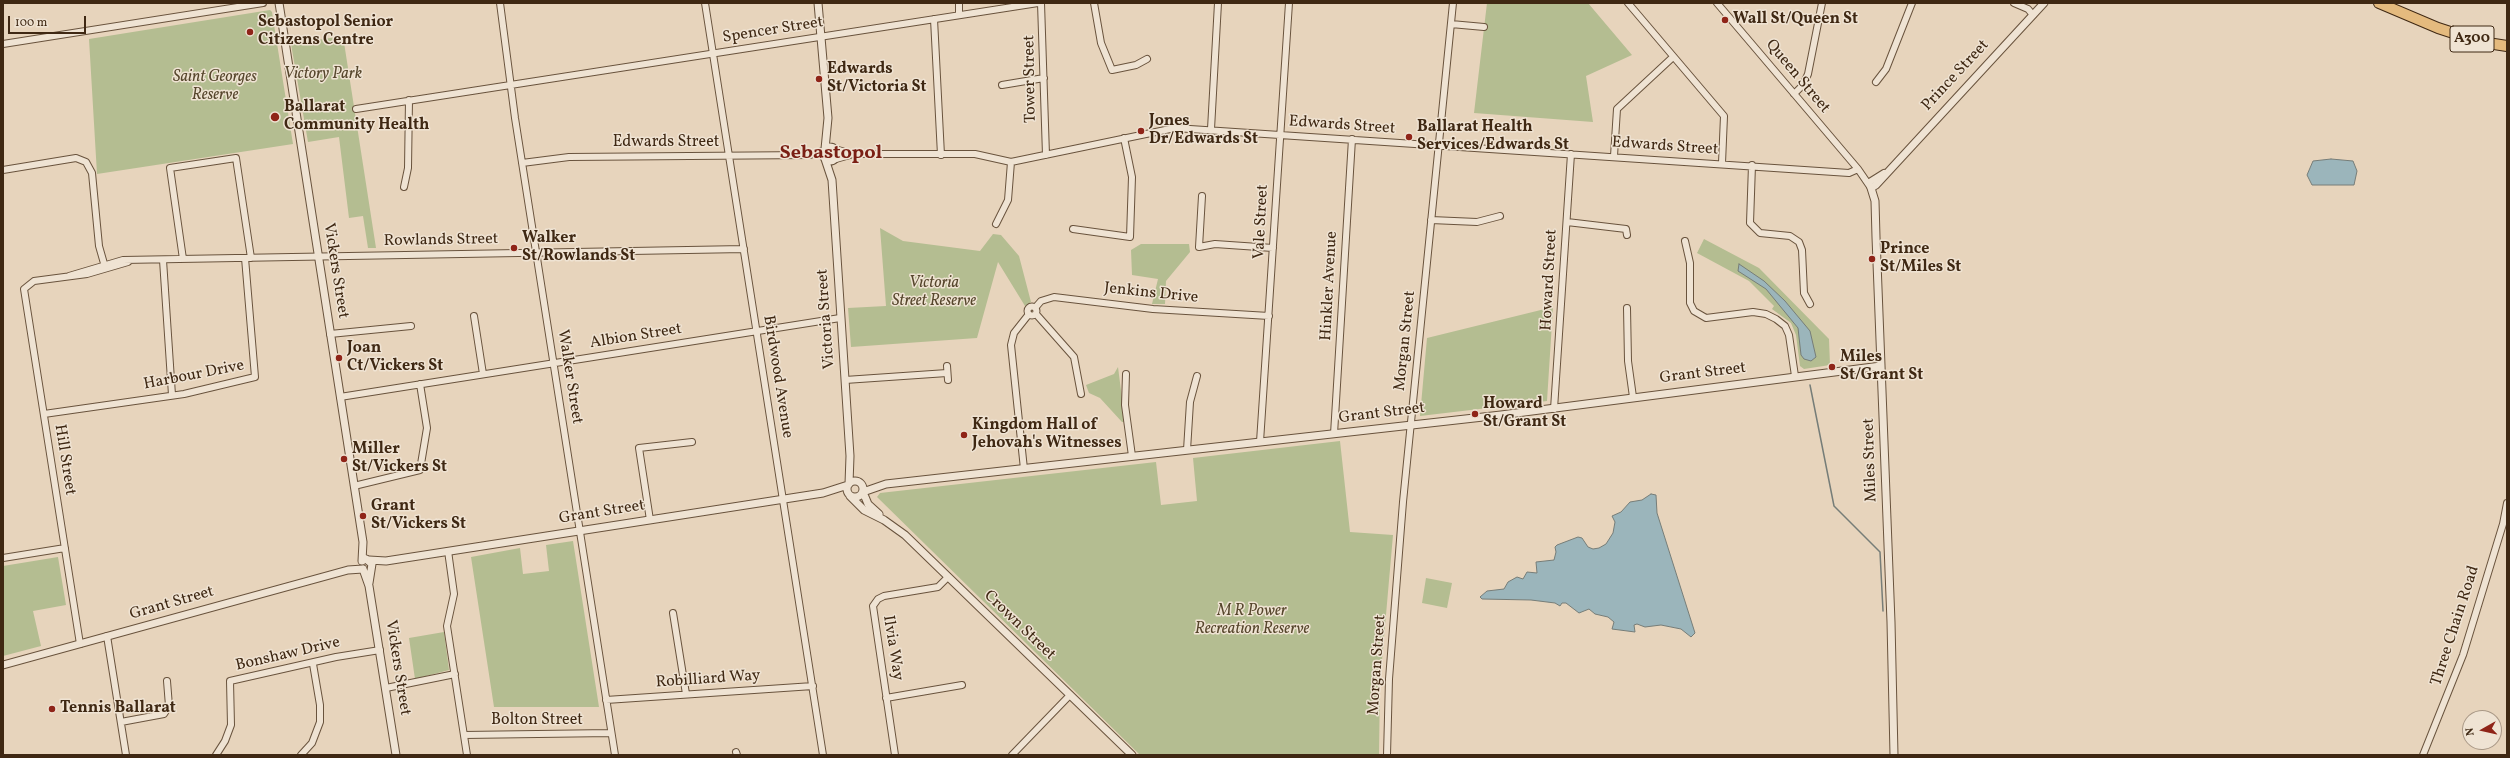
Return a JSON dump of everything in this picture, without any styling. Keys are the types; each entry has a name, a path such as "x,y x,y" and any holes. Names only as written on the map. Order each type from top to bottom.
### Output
{"highway":[{"name":"A300","path":"2379,3 2438,28 2481,42 2507,46"}],"street":[{"path":"3,44 263,3"},
{"name":"Vickers Street","path":"279,3 396,755"},
{"name":"Walker Street","path":"500,3 522,163 615,755"},
{"name":"Birdwood Avenue","path":"705,3 823,755"},
{"path":"818,3 829,129 838,154 836,159 830,162 825,159 829,129"},
{"path":"959,3 959,15"},
{"name":"Spencer Street","path":"356,108 1038,3"},
{"name":"Tower Street","path":"1042,3 1046,155"},
{"path":"1094,3 1101,43 1112,70 1136,65 1147,59"},
{"path":"1210,129 1218,3"},
{"name":"Vale Street","path":"1260,442 1289,3"},
{"name":"Morgan Street","path":"1387,755 1389,679 1410,425 1453,3"},
{"path":"1628,3 1724,116 1722,163"},
{"name":"Queen Street","path":"1716,3 1858,168"},
{"path":"1794,94 1803,86 1808,74 1822,3"},
{"path":"1876,82 1886,69 1912,3"},
{"path":"2014,3 2024,7 2033,14"},
{"name":"Prince Street","path":"1870,185 1877,184 1889,169 2044,3"},
{"path":"934,19 941,155"},
{"path":"1451,24 1484,26"},
{"path":"1614,156 1616,109 1673,57"},
{"path":"1002,85 1044,78"},
{"path":"404,187 408,168 409,100"},
{"name":"Edwards Street","path":"835,149 852,154 975,154 1011,162 1175,128 1210,129 1722,163 1850,173 1858,168"},
{"path":"1073,229 1130,237 1132,177 1124,138"},
{"name":"Hinkler Avenue","path":"1334,434 1352,139"},
{"path":"825,150 830,147 835,149"},
{"name":"Edwards Street","path":"810,155 825,150"},
{"name":"Edwards Street","path":"836,159 852,154"},
{"name":"Howard Street","path":"1554,408 1571,154"},
{"name":"Edwards Street","path":"522,163 569,157 810,155 825,159"},
{"path":"183,259 170,168 236,158 248,258"},
{"name":"Victoria Street","path":"825,159 832,180"},
{"name":"Victoria Street","path":"836,159 832,180 850,456 848,485 850,496"},
{"path":"3,170 62,160 81,161 88,173 95,246 103,266"},
{"path":"996,224 1008,200 1011,162"},
{"path":"1835,171 1844,169 1852,162"},
{"path":"1752,165 1750,223 1759,232 1790,236 1799,242 1802,252 1804,293 1810,304"},
{"name":"Miles Street","path":"1858,168 1870,185 1875,206 1891,622 1894,755"},
{"path":"1202,196 1199,247 1215,244 1273,248"},
{"path":"1431,220 1478,222 1500,216"},
{"path":"1567,222 1626,229 1627,235"},
{"path":"1685,241 1690,263 1690,303 1694,311 1706,318 1753,312 1766,314 1776,319 1785,326 1790,336 1795,376"},
{"name":"Rowlands Street","path":"29,281 68,276 90,271 119,260 744,249"},
{"name":"Harbour Drive","path":"44,414 172,395 255,377 248,258"},
{"path":"163,260 172,395"},
{"name":"Hill Street","path":"29,281 24,292 80,644"},
{"name":"Jenkins Drive","path":"1024,469 1011,345 1014,333 1041,301 1054,297 1159,310 1269,316"},
{"path":"1628,308 1628,361 1633,397"},
{"path":"1033,312 1074,357 1081,394"},
{"path":"474,316 483,374"},
{"name":"Albion Street","path":"340,397 840,318"},
{"path":"330,334 411,326"},
{"path":"947,366 948,380"},
{"name":"Grant Street","path":"3,665 348,570 367,563 823,494 859,482 886,484 1334,434 1554,408 1881,366"},
{"path":"845,380 948,373"},
{"path":"1126,374 1125,405 1132,456"},
{"path":"1186,450 1190,402 1197,376"},
{"path":"354,486 420,470 427,428 420,384"},
{"path":"650,520 639,448 692,442"},
{"name":"Victoria Street","path":"850,456 863,492"},
{"name":"Grant Street","path":"823,494 858,497 863,492 886,484"},
{"name":"Crown Street","path":"863,492 868,504 884,520"},
{"name":"Crown Street","path":"850,496 864,510 884,520 905,535 1132,755"},
{"name":"Three Chain Road","path":"2423,755 2463,655 2503,524 2507,503"},
{"path":"3,558 64,548"},
{"path":"448,551 454,594 446,624 467,755"},
{"name":"Grant Street","path":"348,570 363,569 367,563"},
{"name":"Vickers Street","path":"363,569 369,586"},
{"name":"Ilvia Way","path":"895,755 873,612 875,603 884,596 937,588 948,577"},
{"path":"673,612 686,694"},
{"path":"107,636 126,755"},
{"name":"Bonshaw Drive","path":"216,755 225,741 231,724 230,682 313,664 336,657 380,650"},
{"path":"303,755 315,737 320,722 320,704 313,664"},
{"path":"386,688 454,674"},
{"path":"121,722 165,713 169,706 167,681"},
{"path":"886,698 962,685"},
{"name":"Robilliard Way","path":"606,700 813,686"},
{"path":"1012,755 1070,695"},
{"name":"Bolton Street","path":"464,735 611,733"}],"green space":[{"path":"1487,3 1588,3 1632,55 1586,76 1593,122 1474,113"},
{"name":"Saint Georges Reserve","path":"270,10 272,12 293,144 97,174 89,39"},
{"name":"Victory Park","path":"343,36 376,248 368,248 363,216 349,218 339,137 308,142 291,44"},
{"name":"Victoria Street Reserve","path":"880,228 903,241 980,251 993,234 1001,235 1019,256 1031,302 1025,306 998,262 977,338 851,347 848,308 886,306"},
{"path":"1704,239 1759,268 1829,339 1830,365 1804,369 1800,366 1796,335 1791,323 1772,309 1774,306 1749,281 1697,253"},
{"path":"1141,244 1189,244 1190,252 1166,281 1165,304 1152,304 1158,279 1132,275 1131,250"},
{"path":"1553,307 1547,401 1420,416 1427,338"},
{"path":"1118,367 1125,422 1122,422 1100,398 1089,393 1086,385 1114,374"},
{"name":"M R Power Recreation Reserve","path":"1340,441 1350,532 1393,535 1380,683 1379,755 1140,755 877,497 880,493 1156,462 1161,505 1197,501 1193,458"},
{"path":"573,541 599,707 494,707 471,557 520,548 523,574 549,571 546,545"},
{"path":"58,557 66,605 33,611 41,646 3,656 3,566"},
{"path":"1426,578 1452,583 1447,608 1422,603"},
{"path":"444,632 449,670 415,679 409,638"}],"water":[{"path":"2331,159 2353,161 2357,171 2354,185 2312,185 2307,175 2313,161"},
{"path":"1739,264 1764,281 1785,301 1810,331 1816,357 1811,361 1804,359 1801,355 1798,328 1766,289 1738,271"},
{"path":"1651,494 1656,495 1657,513 1695,633 1691,637 1681,629 1661,625 1645,627 1637,624 1634,625 1635,632 1612,629 1614,622 1608,617 1595,614 1589,609 1579,613 1566,603 1562,603 1560,606 1555,603 1531,600 1482,599 1480,597 1487,591 1504,589 1508,582 1517,577 1523,579 1527,572 1537,573 1536,562 1554,560 1556,552 1555,547 1557,545 1578,537 1582,538 1588,547 1593,549 1599,548 1606,544 1613,533 1615,522 1612,516 1621,512 1630,502 1642,500"}],"waterway":[{"path":"1810,385 1834,506 1880,552 1883,611"}],"place":[{"name":"Wall St/Queen St","path":"1725,20"},
{"name":"Sebastopol Senior Citizens Centre","path":"250,32"},
{"name":"Edwards St/Victoria St","path":"819,79"},
{"name":"Ballarat Community Health","path":"275,117"},
{"name":"Jones Dr/Edwards St","path":"1141,131"},
{"name":"Ballarat Health Services/Edwards St","path":"1409,137"},
{"name":"Walker St/Rowlands St","path":"514,248"},
{"name":"Prince St/Miles St","path":"1872,259"},
{"name":"Joan Ct/Vickers St","path":"339,358"},
{"name":"Miles St/Grant St","path":"1832,367"},
{"name":"Howard St/Grant St","path":"1475,414"},
{"name":"Kingdom Hall of Jehovah's Witnesses","path":"964,435"},
{"name":"Miller St/Vickers St","path":"344,459"},
{"name":"Grant St/Vickers St","path":"363,516"},
{"name":"Tennis Ballarat","path":"52,709"}],"district":[{"name":"Sebastopol","path":"831,154"}]}
